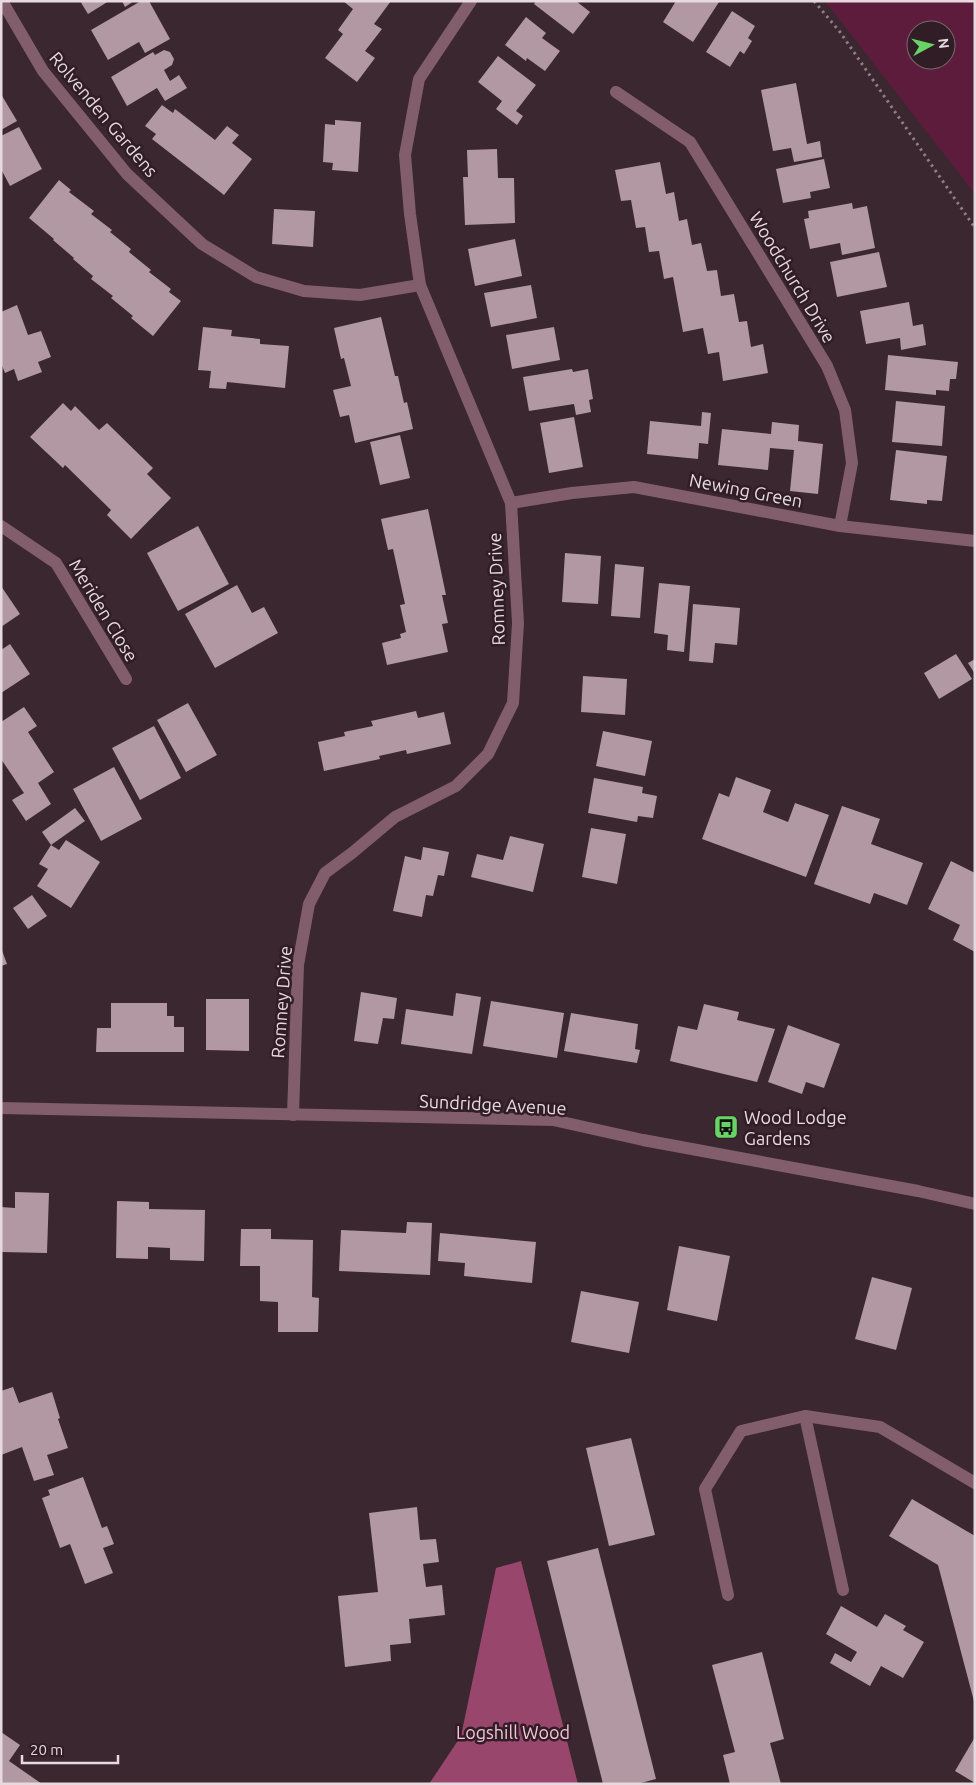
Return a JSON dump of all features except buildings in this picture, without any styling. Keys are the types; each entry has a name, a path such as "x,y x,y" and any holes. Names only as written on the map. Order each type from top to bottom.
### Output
{"street":[{"name":"Rolvenden Gardens","path":"2,1 43,71 121,167 202,244 256,276 304,291 360,294 420,285"},
{"name":"Romney Drive","path":"293,1115 298,965 308,904 325,873 395,817 456,786 488,754 513,703 518,623 511,503 420,285 410,214 405,155 419,79 471,1"},
{"name":"Woodchurch Drive","path":"616,92 690,142 827,366 845,410 852,462 840,526"},
{"name":"Newing Green","path":"511,503 572,493 634,487 840,526 975,541"},
{"name":"Meriden Close","path":"1,526 56,563 126,679"},
{"name":"Sundridge Avenue","path":"1,1108 553,1120 643,1140 918,1191 975,1204"},
{"path":"728,1595 705,1489 741,1431 805,1416 880,1427 975,1483"},
{"path":"805,1416 843,1590"}],"path":[{"path":"814,1 840,32 975,228"}],"shaded area":[{"path":"825,1 975,1 975,194"}],"green space":[{"name":"Logshill Wood","path":"521,1561 578,1784 429,1784 461,1736 496,1568"}],"place":[{"name":"Wood Lodge Gardens","path":"726,1127"}]}
